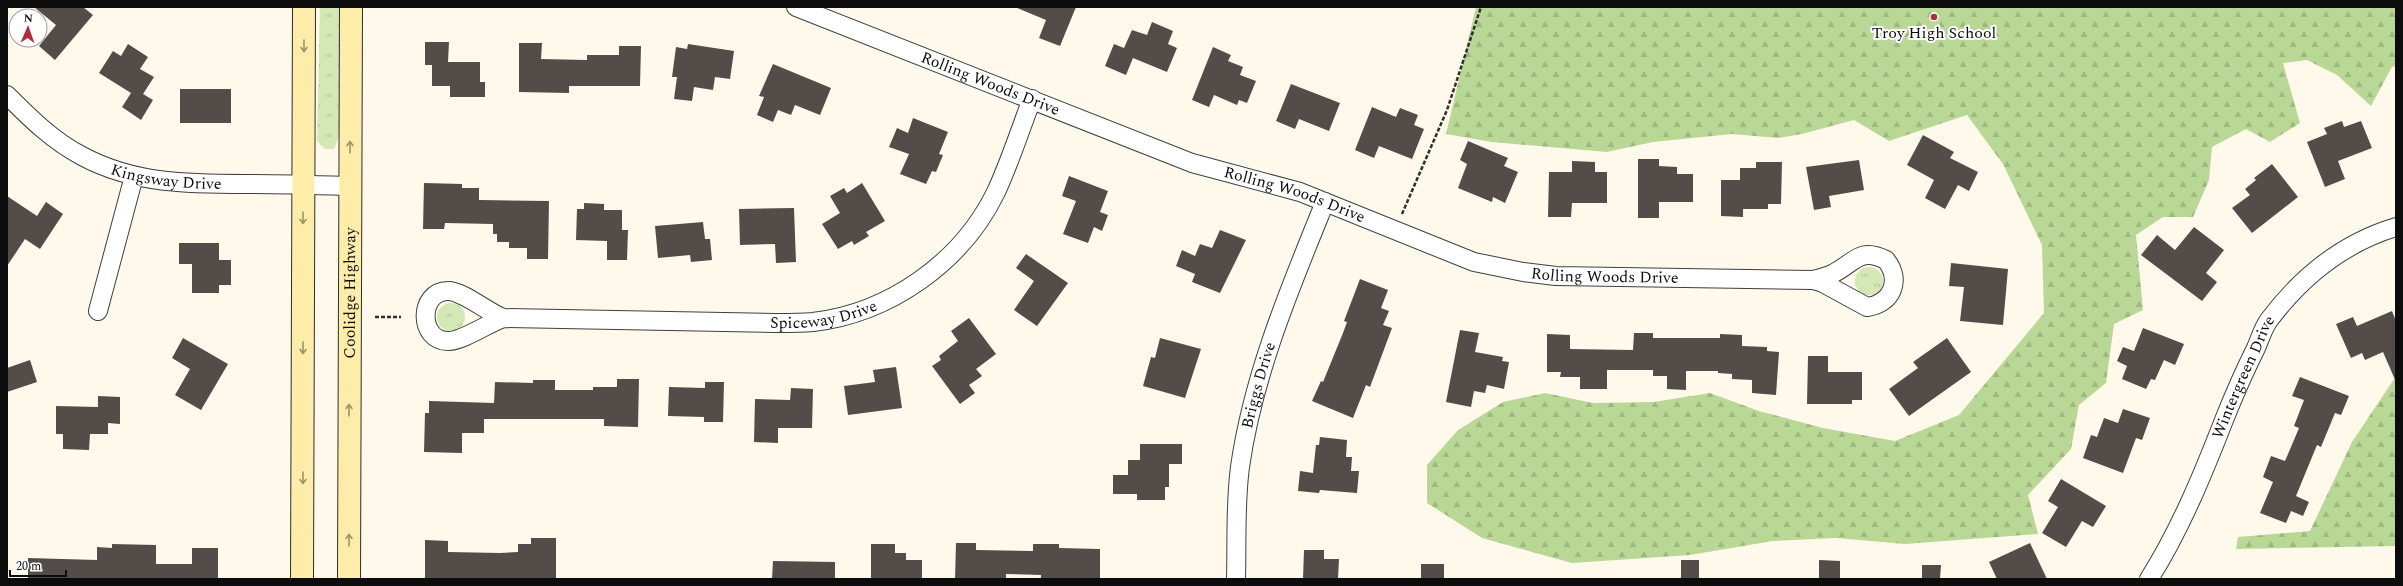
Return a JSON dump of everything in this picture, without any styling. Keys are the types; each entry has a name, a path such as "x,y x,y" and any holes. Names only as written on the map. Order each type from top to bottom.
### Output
{"main road":[{"path":"302,579 304,7"},
{"name":"Coolidge Highway","path":"349,579 351,7"}],"street":[{"name":"Rolling Woods Drive","path":"796,7 1192,163 1277,185 1325,202 1474,262 1523,272 1556,276 1813,280"},
{"name":"Kingsway Drive","path":"7,95 60,142 102,165 134,176 188,184 303,184 350,186"},
{"name":"Spiceway Drive","path":"503,318 776,323 813,322 879,304 923,279 940,266 972,231 996,193 1032,99"},
{"path":"98,311 134,176"},
{"name":"Briggs Drive","path":"1236,579 1240,469 1253,402 1267,354 1325,202"},
{"name":"Wintergreen Drive","path":"2149,579 2174,536 2209,460 2237,387 2268,322 2299,284 2327,259 2374,233 2396,227"}],"path":[{"path":"1400,220 1447,110 1481,7"},
{"path":"375,317 401,316"}],"green space":[{"path":"320,7 339,7 339,137 334,149 325,149 317,141"},
{"path":"1476,7 2396,7 2396,66 2392,67 2371,106 2337,75 2307,60 2283,63 2300,123 2270,142 2246,129 2212,147 2209,180 2193,217 2163,217 2136,235 2143,310 2114,324 2106,383 2079,405 2071,449 2028,495 2038,534 1905,544 1836,538 1773,541 1690,555 1572,563 1482,538 1427,503 1427,465 1458,430 1503,402 1545,393 1593,403 1654,402 1710,393 1759,411 1823,428 1895,441 1959,415 2044,313 2042,245 2003,164 1967,115 1889,141 1854,120 1802,134 1778,138 1732,134 1653,142 1607,152 1492,142 1446,134"},
{"path":"1869,267 1879,271 1883,281 1879,291 1869,295 1859,291 1855,281 1859,271"},
{"path":"451,303 461,307 465,317 461,327 451,331 441,327 437,317 441,307"},
{"path":"2396,376 2396,546 2236,549 2238,537 2310,531 2352,442"}],"building":[{"path":"34,7 83,7 93,15 55,60 41,48 48,48 48,35 56,25 48,18 48,8"},
{"path":"1015,7 1076,7 1060,46 1039,38 1046,20"},
{"path":"1152,22 1173,31 1168,44 1177,48 1167,72 1133,58 1126,75 1105,66 1114,44 1124,48 1132,30 1147,35"},
{"path":"425,42 449,42 448,62 480,62 480,82 485,82 485,97 450,97 450,86 432,86 432,65 425,65"},
{"path":"519,43 542,43 541,59 587,60 587,55 619,55 619,46 641,46 640,86 569,86 569,93 519,92"},
{"path":"128,44 148,57 140,69 154,77 143,94 153,100 141,120 122,107 131,93 99,73 113,51 121,56"},
{"path":"688,44 734,51 730,79 715,77 713,90 694,87 692,101 674,99 677,77 672,77 676,47 687,49"},
{"path":"1213,47 1231,55 1228,61 1243,67 1240,75 1256,81 1247,103 1239,100 1237,105 1214,95 1209,107 1192,100"},
{"path":"773,64 831,88 820,115 795,105 791,115 778,110 773,122 757,115 764,97 759,96"},
{"path":"1291,84 1340,103 1329,131 1299,119 1295,129 1276,121"},
{"path":"180,89 231,89 231,123 180,123"},
{"path":"1372,107 1396,117 1400,108 1418,115 1414,125 1424,129 1412,159 1379,146 1374,158 1355,150"},
{"path":"913,118 948,132 939,154 943,155 936,172 932,171 926,184 900,174 909,154 889,147 897,128 908,133"},
{"path":"2342,121 2344,127 2361,121 2372,148 2338,161 2345,179 2325,187 2307,142 2327,134 2324,128"},
{"path":"1923,135 1954,152 1950,158 1978,172 1969,191 1958,185 1945,209 1925,198 1934,180 1907,165"},
{"path":"1468,141 1508,158 1504,166 1518,172 1505,203 1493,197 1492,202 1458,188 1467,164 1460,160"},
{"path":"1638,159 1659,159 1659,166 1677,167 1677,174 1693,174 1693,202 1659,202 1659,218 1638,218"},
{"path":"1859,160 1864,190 1829,196 1831,207 1814,210 1806,167"},
{"path":"1572,161 1595,162 1595,172 1607,172 1607,203 1572,203 1571,217 1548,217 1549,172 1572,172"},
{"path":"1756,162 1782,162 1781,204 1768,204 1768,209 1743,209 1743,217 1721,216 1721,180 1740,180 1740,168 1756,168"},
{"path":"2272,164 2298,197 2252,233 2232,208 2250,195 2245,189 2256,180 2254,178"},
{"path":"1069,176 1108,191 1100,212 1108,215 1102,231 1094,227 1088,243 1063,234 1076,201 1062,196"},
{"path":"424,183 462,184 462,188 479,188 479,200 549,201 548,259 527,259 527,248 509,248 509,242 497,242 497,234 493,234 493,224 445,223 444,229 423,229"},
{"path":"862,183 885,221 866,232 869,236 854,245 852,241 838,249 822,224 840,213 830,196 844,188 847,193"},
{"path":"7,196 37,216 46,202 63,214 40,249 25,239 7,266"},
{"path":"584,203 604,204 604,210 622,210 622,230 628,230 627,260 607,260 607,241 576,240 577,209 584,209"},
{"path":"794,208 796,262 776,263 775,244 740,245 739,209"},
{"path":"703,222 705,239 710,239 712,260 691,262 690,255 658,258 655,226"},
{"path":"2194,227 2224,250 2206,273 2217,282 2202,301 2141,255 2157,235 2175,250"},
{"path":"1220,230 1246,240 1220,293 1192,282 1195,274 1176,266 1182,250 1195,256 1200,244 1212,248"},
{"path":"179,243 219,243 219,260 231,260 231,285 219,285 219,293 192,293 192,264 179,264"},
{"path":"1026,254 1068,283 1037,326 1014,310 1034,281 1016,268"},
{"path":"1951,263 2008,269 2003,325 1960,321 1964,287 1949,286"},
{"path":"1360,279 1388,290 1381,308 1389,311 1383,325 1392,328 1370,387 1366,385 1353,418 1312,401 1321,381 1323,382 1343,333 1347,322 1344,321"},
{"path":"2392,311 2396,321 2396,382 2383,352 2365,360 2362,353 2351,358 2336,324 2353,317 2357,326"},
{"path":"969,318 996,354 976,369 982,376 969,385 975,393 960,404 932,366 941,360 939,356 958,341 951,331"},
{"path":"2143,328 2184,344 2175,365 2164,360 2155,380 2151,379 2146,389 2122,379 2127,366 2117,361 2123,347 2134,351"},
{"path":"1460,330 1479,333 1475,352 1503,357 1502,361 1509,362 1504,389 1487,385 1485,393 1474,391 1471,407 1446,402"},
{"path":"1634,333 1653,333 1653,338 1720,338 1720,334 1742,335 1742,346 1767,347 1767,351 1779,352 1776,395 1752,393 1752,380 1732,379 1732,374 1718,373 1718,371 1686,371 1686,390 1667,389 1667,376 1653,376 1653,370 1607,370 1607,389 1580,389 1580,377 1560,377 1561,372 1547,372 1547,334 1570,335 1570,349 1633,350"},
{"path":"183,338 228,364 201,410 175,395 190,369 172,358"},
{"path":"1160,338 1201,349 1185,398 1143,386 1151,357 1155,358"},
{"path":"1947,338 1971,372 1909,416 1889,389 1918,368 1913,362"},
{"path":"1808,356 1828,356 1828,372 1862,372 1862,400 1852,400 1852,404 1807,404"},
{"path":"30,360 37,382 7,392 7,368"},
{"path":"896,367 902,408 848,415 844,386 875,382 873,370"},
{"path":"2300,377 2349,396 2341,415 2335,413 2321,447 2317,445 2296,496 2309,502 2303,516 2291,511 2286,523 2260,513 2273,482 2263,477 2271,456 2285,461 2299,428 2294,426 2304,400 2292,396"},
{"path":"617,379 639,379 638,427 604,426 604,419 484,419 484,433 462,433 462,453 424,452 425,413 429,413 429,401 494,403 495,382 533,383 533,380 555,380 555,390 593,390 593,387 617,387"},
{"path":"705,382 724,382 723,422 704,422 704,417 668,416 669,387 705,388"},
{"path":"791,388 813,389 812,428 778,428 778,443 754,442 755,399 790,400"},
{"path":"98,396 120,397 120,424 108,423 108,434 90,434 89,450 63,449 63,434 56,434 56,406 98,407"},
{"path":"2123,409 2150,418 2142,440 2136,438 2123,473 2083,458 2091,435 2097,437 2104,418 2118,423"},
{"path":"1320,437 1347,440 1346,457 1352,457 1351,471 1359,471 1357,493 1320,490 1319,493 1298,491 1300,471 1313,473 1316,445 1319,445"},
{"path":"1140,444 1182,444 1182,464 1169,464 1169,487 1165,487 1165,500 1137,500 1137,494 1113,494 1113,475 1128,475 1128,460 1140,460"},
{"path":"2061,479 2106,506 2093,527 2082,521 2066,547 2042,533 2058,507 2048,501"},
{"path":"531,538 556,538 556,579 425,579 425,540 448,541 448,552 500,553 518,552 518,544 531,544"},
{"path":"956,543 976,543 976,550 1033,551 1033,544 1059,544 1059,548 1100,549 1100,579 1041,579 1041,575 1006,574 1006,579 955,579"},
{"path":"2030,543 2047,579 1997,579 1989,562"},
{"path":"112,544 156,545 156,564 192,564 192,548 218,548 218,579 28,579 28,558 97,560 97,547 112,548"},
{"path":"871,544 895,544 895,553 906,553 906,560 922,560 922,579 871,579"},
{"path":"1304,550 1324,550 1324,559 1339,559 1338,579 1303,579"},
{"path":"1681,560 1699,560 1699,579 1681,579"},
{"path":"1819,560 1840,561 1840,579 1819,579"},
{"path":"773,561 835,562 835,579 772,579"},
{"path":"1421,564 1444,564 1444,579 1421,579"},
{"path":"1922,565 1941,565 1940,579 1922,579"}],"place":[{"name":"Troy High School","path":"1934,17"}]}
